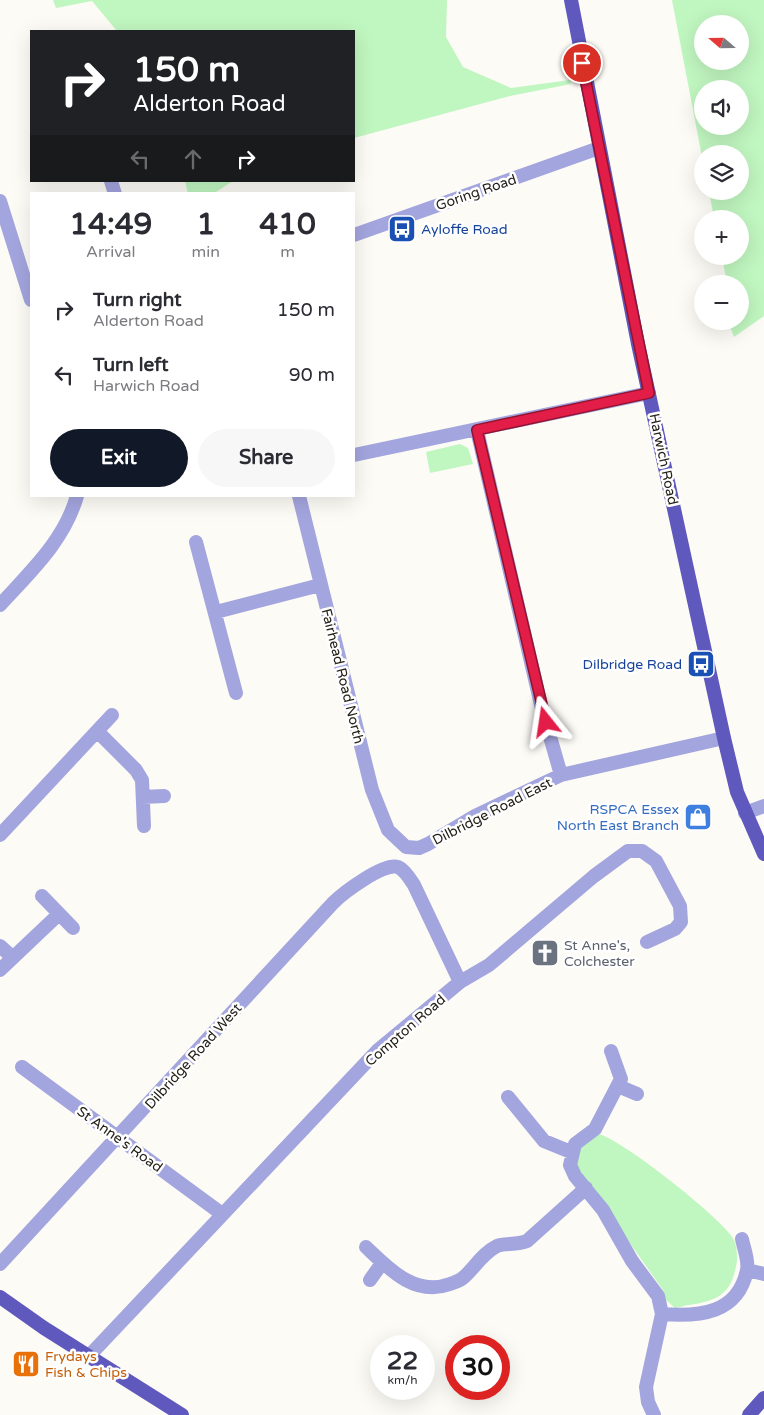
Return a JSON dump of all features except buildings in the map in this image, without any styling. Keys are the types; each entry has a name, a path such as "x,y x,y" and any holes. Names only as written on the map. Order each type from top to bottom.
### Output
{"main road":[{"name":"Harwich Road","path":"571,0 649,393 724,738 737,792 764,854"},
{"path":"0,1297 182,1415"},
{"path":"749,1415 764,1398"}],"street":[{"name":"Goring Road","path":"355,235 599,148"},
{"path":"0,201 30,297"},
{"path":"355,456 649,393"},
{"path":"477,430 541,705 561,775"},
{"path":"0,605 51,550 62,534 77,497"},
{"name":"Fairhead Road North","path":"299,497 372,790 388,830 406,847"},
{"path":"196,542 236,693"},
{"path":"216,612 320,586"},
{"path":"0,835 98,732 112,714"},
{"path":"98,732 136,770 142,780 144,826"},
{"name":"Dilbridge Road East","path":"406,847 419,848 428,844 475,816 561,775 724,738"},
{"path":"142,797 164,796"},
{"path":"745,813 764,806"},
{"name":"Compton Road","path":"89,1356 377,1051 460,982 489,966 594,876 628,851 642,851 656,860 680,906 681,922 675,929 647,942"},
{"name":"Dilbridge Road West","path":"0,1264 332,903 344,893 379,871 398,867 414,885 460,982"},
{"path":"42,896 73,928"},
{"path":"0,970 59,914"},
{"path":"0,946 12,957"},
{"path":"611,1051 621,1079 596,1129 575,1144 571,1152 570,1165 575,1176 603,1210 632,1261 658,1296 662,1314 646,1387 648,1402 654,1415"},
{"name":"St Anne's Road","path":"22,1067 218,1211"},
{"path":"618,1086 637,1094"},
{"path":"508,1097 544,1141 571,1152"},
{"path":"366,1246 382,1263 406,1282 419,1286 443,1286 462,1279 488,1252 499,1245 515,1246 527,1241 586,1188"},
{"path":"662,1314 702,1313 716,1310 728,1303 738,1291 747,1270 742,1239"},
{"path":"370,1280 382,1263"},
{"path":"747,1270 764,1274"}],"green space":[{"path":"53,0 447,0 446,37 463,67 511,88 570,80 571,84 510,96 355,138 355,30 116,30 92,1 56,8"},
{"path":"672,0 764,0 764,316 749,326 749,275 725,275 724,265 749,265 749,210 712,210 711,200 749,200 749,145 700,145 698,135 749,135 749,80 694,80 694,115"},
{"path":"185,182 231,182 216,192 188,192"},
{"path":"731,330 744,330 734,337"},
{"path":"460,444 468,448 473,464 430,473 426,452"},
{"path":"597,1134 607,1137 646,1162 692,1198 727,1230 735,1243 737,1260 734,1276 721,1295 714,1299 677,1308 666,1300 663,1290 576,1167 579,1148"}],"place":[{"name":"Ayloffe Road","path":"402,229"},
{"name":"Dilbridge Road","path":"701,664"},
{"name":"RSPCA Essex North East Branch","path":"698,817"},
{"name":"St Anne's, Colchester","path":"545,953"},
{"name":"Frydays Fish & Chips","path":"26,1364"}],"route":[{"path":"546,722 477,430 649,393 582,63"}]}
